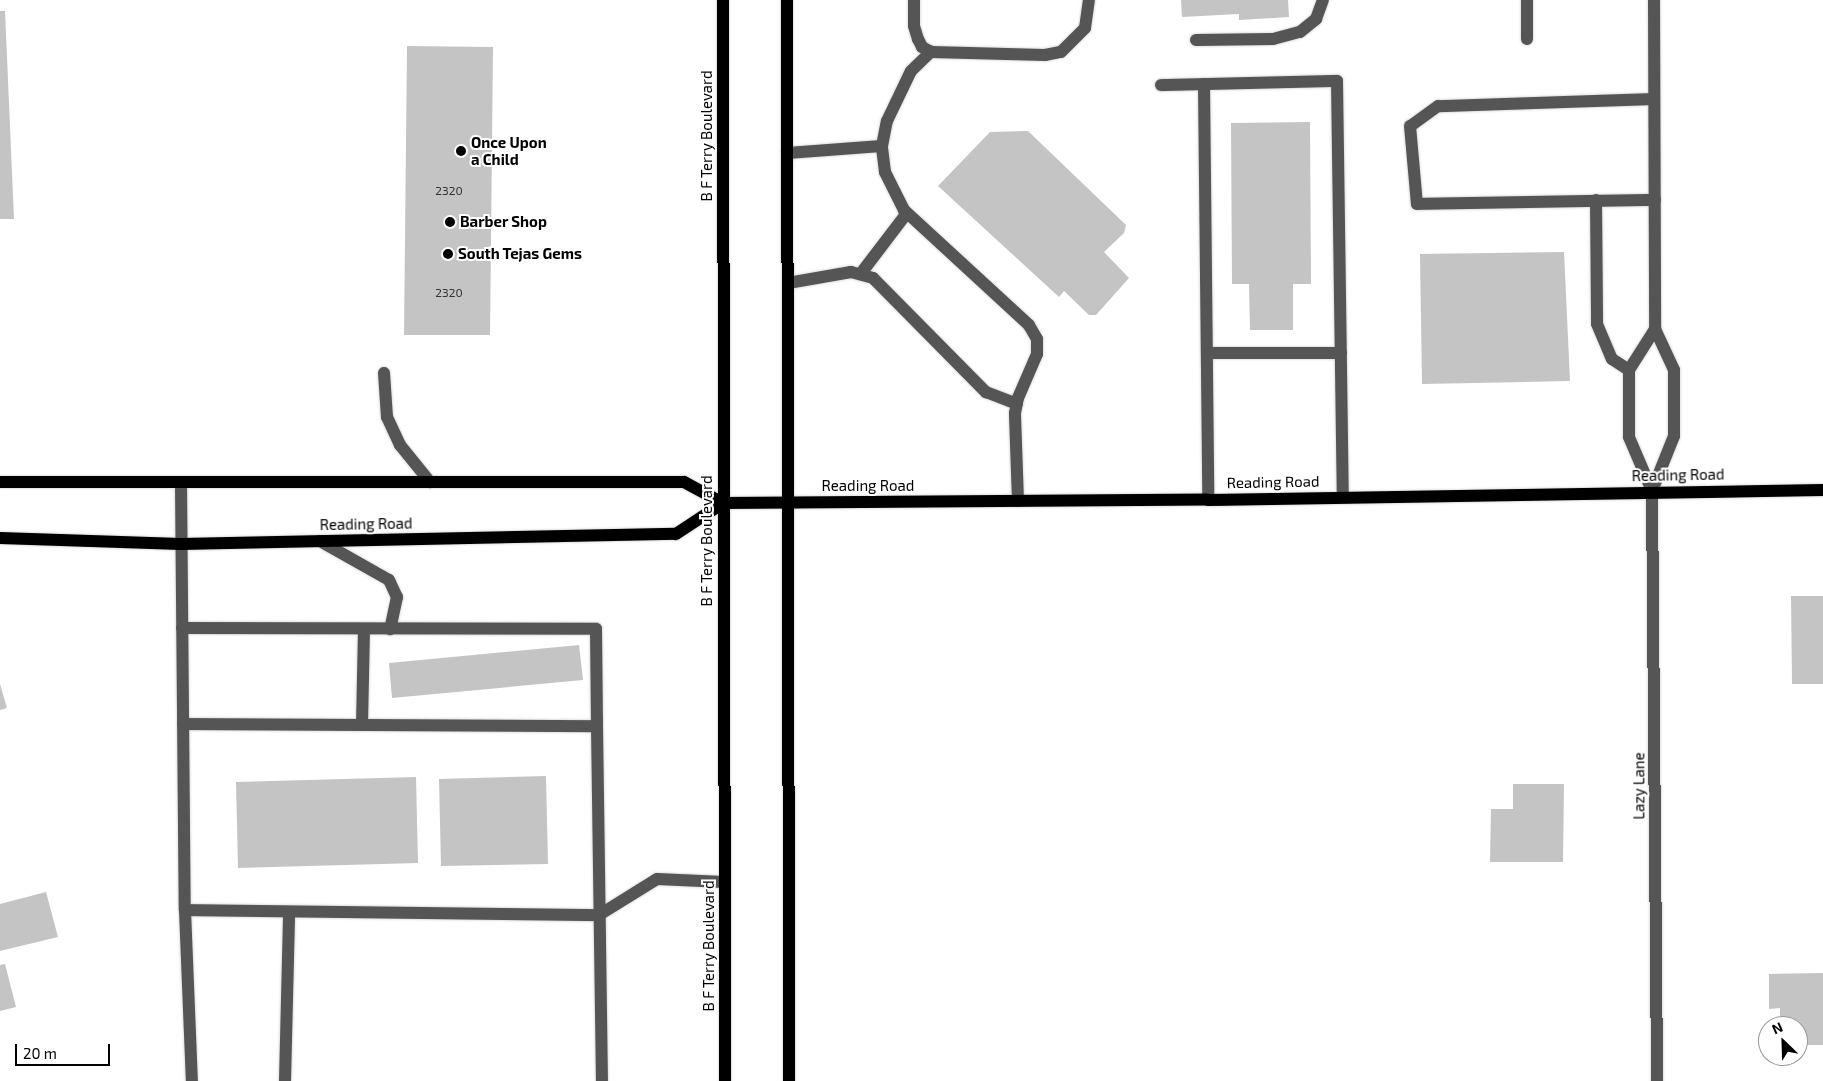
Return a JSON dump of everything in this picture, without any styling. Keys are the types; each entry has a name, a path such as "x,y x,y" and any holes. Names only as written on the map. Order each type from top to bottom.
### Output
{"main road":[{"name":"B F Terry Boulevard","path":"723,0 725,1081"},
{"path":"787,0 789,1081"},
{"name":"Reading Road","path":"0,482 684,482 723,503 1208,500 1652,491 1823,490"},
{"name":"Reading Road","path":"0,538 181,544 676,534 723,503"}],"street":[{"path":"914,0 916,33 922,47 931,52 1045,55 1061,52 1086,28 1089,0"},
{"path":"1196,40 1274,39 1300,32 1316,19 1323,0"},
{"path":"1527,0 1527,39"},
{"path":"1652,491 1674,436 1674,370 1656,329 1654,0"},
{"path":"931,52 910,71 887,121 882,146 885,172 891,190 907,213 1030,325 1037,339 1037,354 1017,404 1018,501"},
{"path":"1161,85 1337,82 1342,497"},
{"path":"1204,84 1208,500"},
{"path":"1654,99 1438,106 1410,126 1416,204 1655,200"},
{"path":"787,153 882,146"},
{"path":"1596,200 1597,324 1612,359 1628,370"},
{"path":"862,272 907,213"},
{"path":"788,283 862,272 879,284 986,392 1017,404"},
{"path":"1652,491 1629,437 1628,370 1656,329"},
{"path":"1207,353 1340,353"},
{"path":"384,373 387,417 400,445 430,482"},
{"path":"181,482 185,910 192,1081"},
{"name":"Lazy Lane","path":"1652,491 1657,1081"},
{"path":"320,541 389,580 397,597 390,629"},
{"path":"182,628 596,630 602,1081"},
{"path":"362,725 364,629"},
{"path":"183,724 597,726"},
{"path":"185,910 599,915 656,879 724,882"},
{"path":"285,1081 289,912"}],"building":[{"path":"1181,0 1288,0 1289,17 1239,20 1239,14 1182,17"},
{"path":"0,11 5,11 14,219 0,219"},
{"path":"407,46 493,47 490,335 404,335"},
{"path":"1310,122 1311,284 1293,284 1293,330 1250,330 1249,284 1232,284 1231,123"},
{"path":"1028,131 1126,225 1124,233 1104,252 1129,278 1096,315 1089,315 1064,291 1059,297 938,186 990,132"},
{"path":"1564,252 1570,381 1422,384 1420,254"},
{"path":"1791,596 1823,596 1823,684 1792,684"},
{"path":"579,645 583,680 392,698 389,663"},
{"path":"0,684 7,708 0,710"},
{"path":"546,776 548,864 441,866 439,779"},
{"path":"416,777 418,863 238,868 236,782"},
{"path":"1513,784 1564,784 1563,862 1490,862 1491,809 1513,809"},
{"path":"46,892 58,937 0,951 0,904"},
{"path":"5,964 16,1007 0,1011 0,965"},
{"path":"1823,973 1823,1045 1808,1045 1808,1016 1780,1016 1780,1008 1769,1009 1769,974"}],"place":[{"name":"Once Upon a Child","path":"461,151"},
{"name":"Barber Shop","path":"450,222"},
{"name":"South Tejas Gems","path":"448,254"}]}
